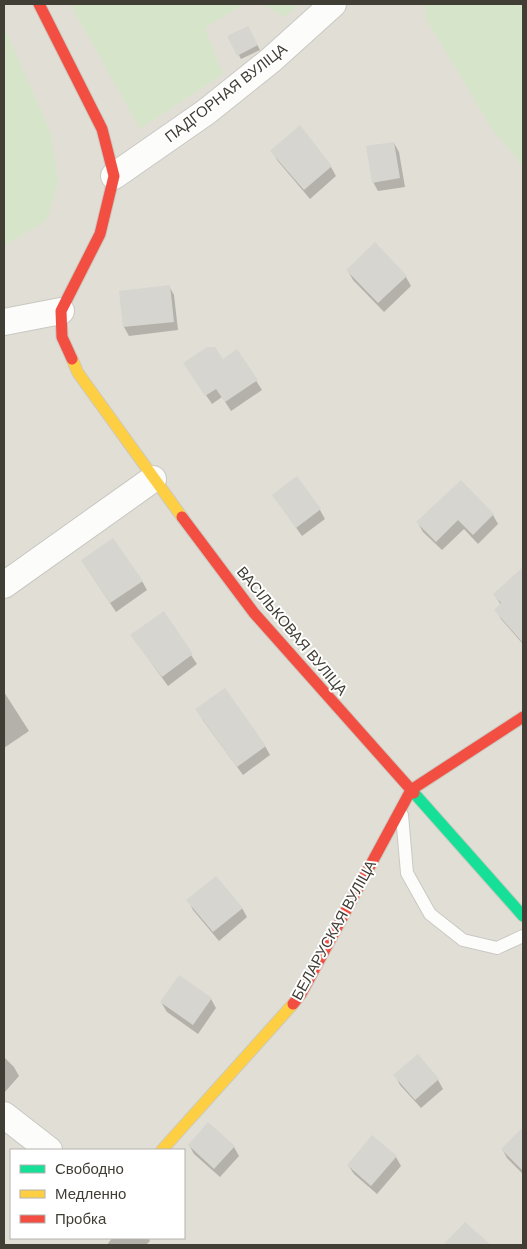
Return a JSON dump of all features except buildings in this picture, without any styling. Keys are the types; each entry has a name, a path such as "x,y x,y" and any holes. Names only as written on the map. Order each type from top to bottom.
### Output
{"street":[{"path":"39,4 102,130 114,176"},
{"name":"ПАДГОРНАЯ ВУЛІЦА","path":"114,176 206,112 271,60 333,4"},
{"name":"ВАСІЛЬКОВАЯ ВУЛІЦА","path":"114,176 100,234 61,311 62,337 78,373 153,479 254,613 523,916"},
{"path":"4,322 61,311"},
{"path":"4,585 153,479"},
{"path":"411,790 523,717"},
{"name":"БЕЛАРУСКАЯ ВУЛІЦА","path":"163,1149 301,994 411,790"},
{"path":"4,1115 48,1149"}],"lane":[{"path":"402,808 407,873 430,914 463,940 497,948 523,936"}],"shaded area":[{"path":"4,4 523,4 523,1245 4,1245"}],"green space":[{"path":"70,4 244,4 205,28 223,74 140,129"},
{"path":"261,4 301,4 285,17"},
{"path":"425,4 523,4 523,166 492,129 425,17"},
{"path":"4,26 51,134 58,182 47,220 4,246"}],"traffic: fast":[{"path":"414,793 523,916"}],"traffic: slow":[{"path":"72,359 78,373 182,517"},
{"path":"163,1149 293,1004"}],"traffic: jam":[{"path":"39,4 102,129 114,176 100,234 61,311 62,337 72,359"},
{"path":"182,517 254,613 414,793"},
{"path":"293,1004 301,994 411,790 523,717"}]}
